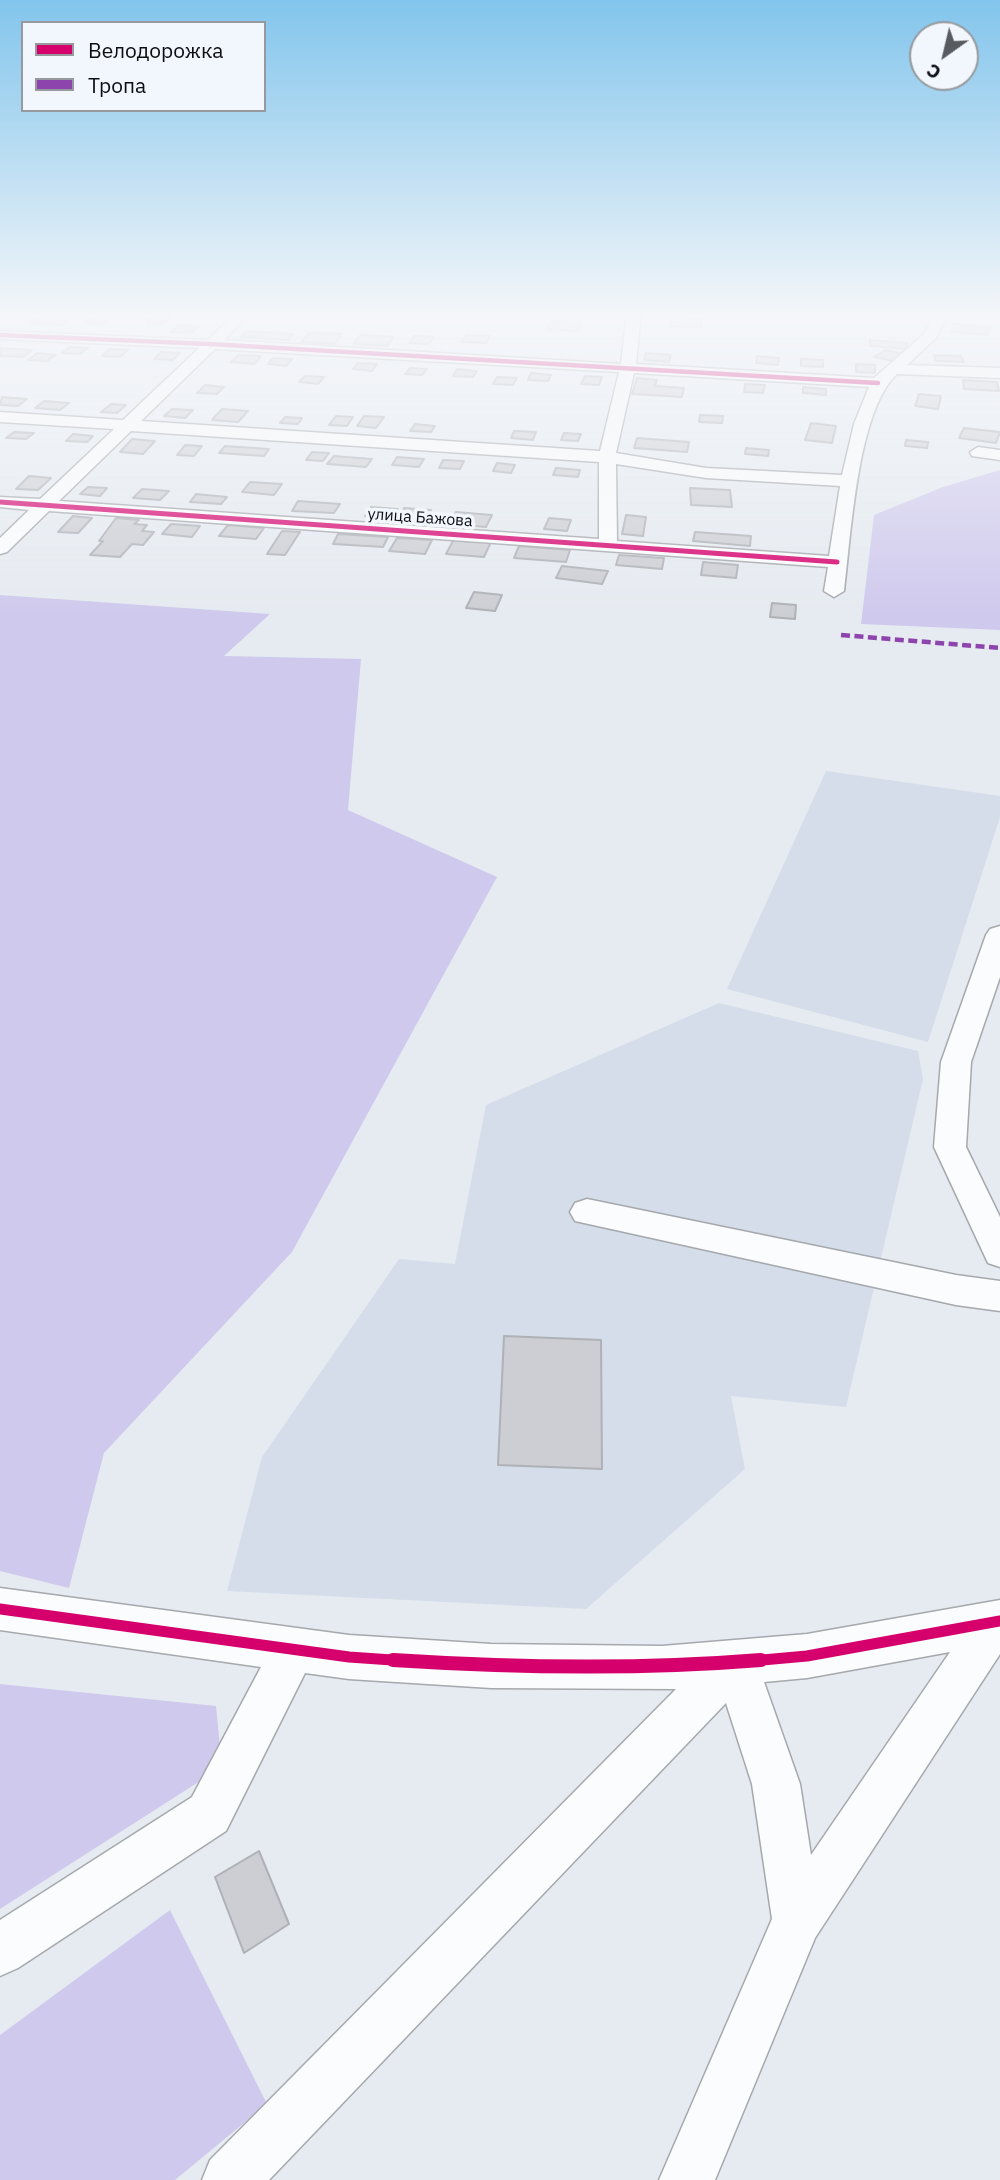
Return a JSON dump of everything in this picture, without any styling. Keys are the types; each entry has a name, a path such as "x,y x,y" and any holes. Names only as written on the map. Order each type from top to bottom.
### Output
{"street":[{"path":"4,545 140,414"},
{"path":"608,545 607,457 617,414"},
{"path":"834,591 849,481 866,414"},
{"path":"0,418 129,424 607,457 706,473 849,481"},
{"path":"978,452 1000,454"},
{"name":"улица Бажова","path":"0,502 837,562"},
{"path":"1000,935 956,1062 950,1147 1000,1253"},
{"path":"587,1212 956,1290 1000,1296"},
{"path":"0,1609 349,1657 491,1666 662,1668 807,1656 998,1622"},
{"path":"687,2180 797,1920 998,1622"},
{"path":"0,1950 209,1814 294,1649"},
{"path":"735,1661 776,1784 797,1920"},
{"path":"230,2180 735,1661"}],"shaded area":[{"path":"1000,470 1000,630 861,624 874,515 943,487"},
{"path":"0,595 270,614 224,656 361,659 348,810 497,877 292,1252 104,1453 69,1588 0,1571"},
{"path":"826,771 1000,796 1000,817 928,1042 727,989"},
{"path":"719,1003 918,1051 923,1079 846,1407 731,1396 745,1469 586,1609 227,1591 262,1457 399,1259 455,1264 486,1105"},
{"path":"0,1684 216,1706 222,1767 0,1909"},
{"path":"170,1910 267,2104 175,2180 0,2180 0,2035"}],"building":[{"path":"167,414 189,414 185,418 164,416"},
{"path":"218,414 246,414 238,422 212,420"},
{"path":"700,415 723,416 722,423 699,422"},
{"path":"336,416 353,417 347,426 329,425"},
{"path":"364,416 384,417 376,428 357,426"},
{"path":"285,417 302,418 298,424 280,423"},
{"path":"811,423 836,426 832,443 805,440"},
{"path":"415,424 435,426 431,432 410,431"},
{"path":"964,428 1000,432 996,443 959,438"},
{"path":"514,431 536,432 533,440 511,438"},
{"path":"14,432 34,433 26,439 6,438"},
{"path":"564,433 581,434 578,441 561,440"},
{"path":"73,434 93,436 87,442 66,441"},
{"path":"637,438 689,442 687,452 634,448"},
{"path":"132,439 155,441 143,454 120,452"},
{"path":"906,440 928,442 927,448 905,446"},
{"path":"185,445 202,446 194,456 177,455"},
{"path":"225,446 269,449 264,456 219,453"},
{"path":"746,448 769,450 768,456 745,454"},
{"path":"312,452 329,453 323,461 306,460"},
{"path":"334,456 372,459 366,467 327,464"},
{"path":"397,457 424,459 419,467 392,465"},
{"path":"443,460 464,461 460,469 439,468"},
{"path":"497,463 515,465 511,473 493,471"},
{"path":"556,468 580,470 578,477 553,475"},
{"path":"29,476 51,478 38,490 16,489"},
{"path":"250,482 282,484 274,495 242,492"},
{"path":"88,487 107,488 100,496 80,494"},
{"path":"690,488 730,490 732,507 691,505"},
{"path":"142,489 169,491 160,500 133,498"},
{"path":"196,494 227,497 221,504 190,502"},
{"path":"298,501 340,504 334,513 292,511"},
{"path":"371,507 398,509 393,518 365,516"},
{"path":"404,508 431,510 424,521 398,519"},
{"path":"456,512 492,515 486,527 450,524"},
{"path":"626,515 646,517 643,536 622,534"},
{"path":"73,516 92,518 78,533 58,532"},
{"path":"116,518 139,520 134,524 147,525 142,531 154,532 143,545 132,544 120,557 90,555 103,541 99,541"},
{"path":"549,518 571,520 567,531 544,529"},
{"path":"171,524 200,526 192,537 162,534"},
{"path":"228,525 264,528 256,539 219,536"},
{"path":"282,531 300,532 285,555 267,554"},
{"path":"695,532 751,536 750,546 693,541"},
{"path":"338,534 388,537 383,547 333,544"},
{"path":"397,538 432,540 425,554 389,551"},
{"path":"454,539 491,542 484,557 446,554"},
{"path":"519,546 570,550 566,562 514,558"},
{"path":"619,555 664,558 662,569 616,565"},
{"path":"703,562 738,565 736,578 701,575"},
{"path":"562,566 608,571 602,584 556,578"},
{"path":"474,592 502,595 495,611 466,608"},
{"path":"772,603 796,605 795,619 770,617"},
{"path":"504,1336 601,1340 602,1469 498,1465"},
{"path":"259,1851 289,1924 244,1953 215,1877"}],"marked path":[{"path":"841,635 1000,648"}],"cycle path":[{"path":"0,502 837,562"},
{"path":"0,1609 349,1657 491,1666 662,1668 807,1656 1000,1621"}]}
